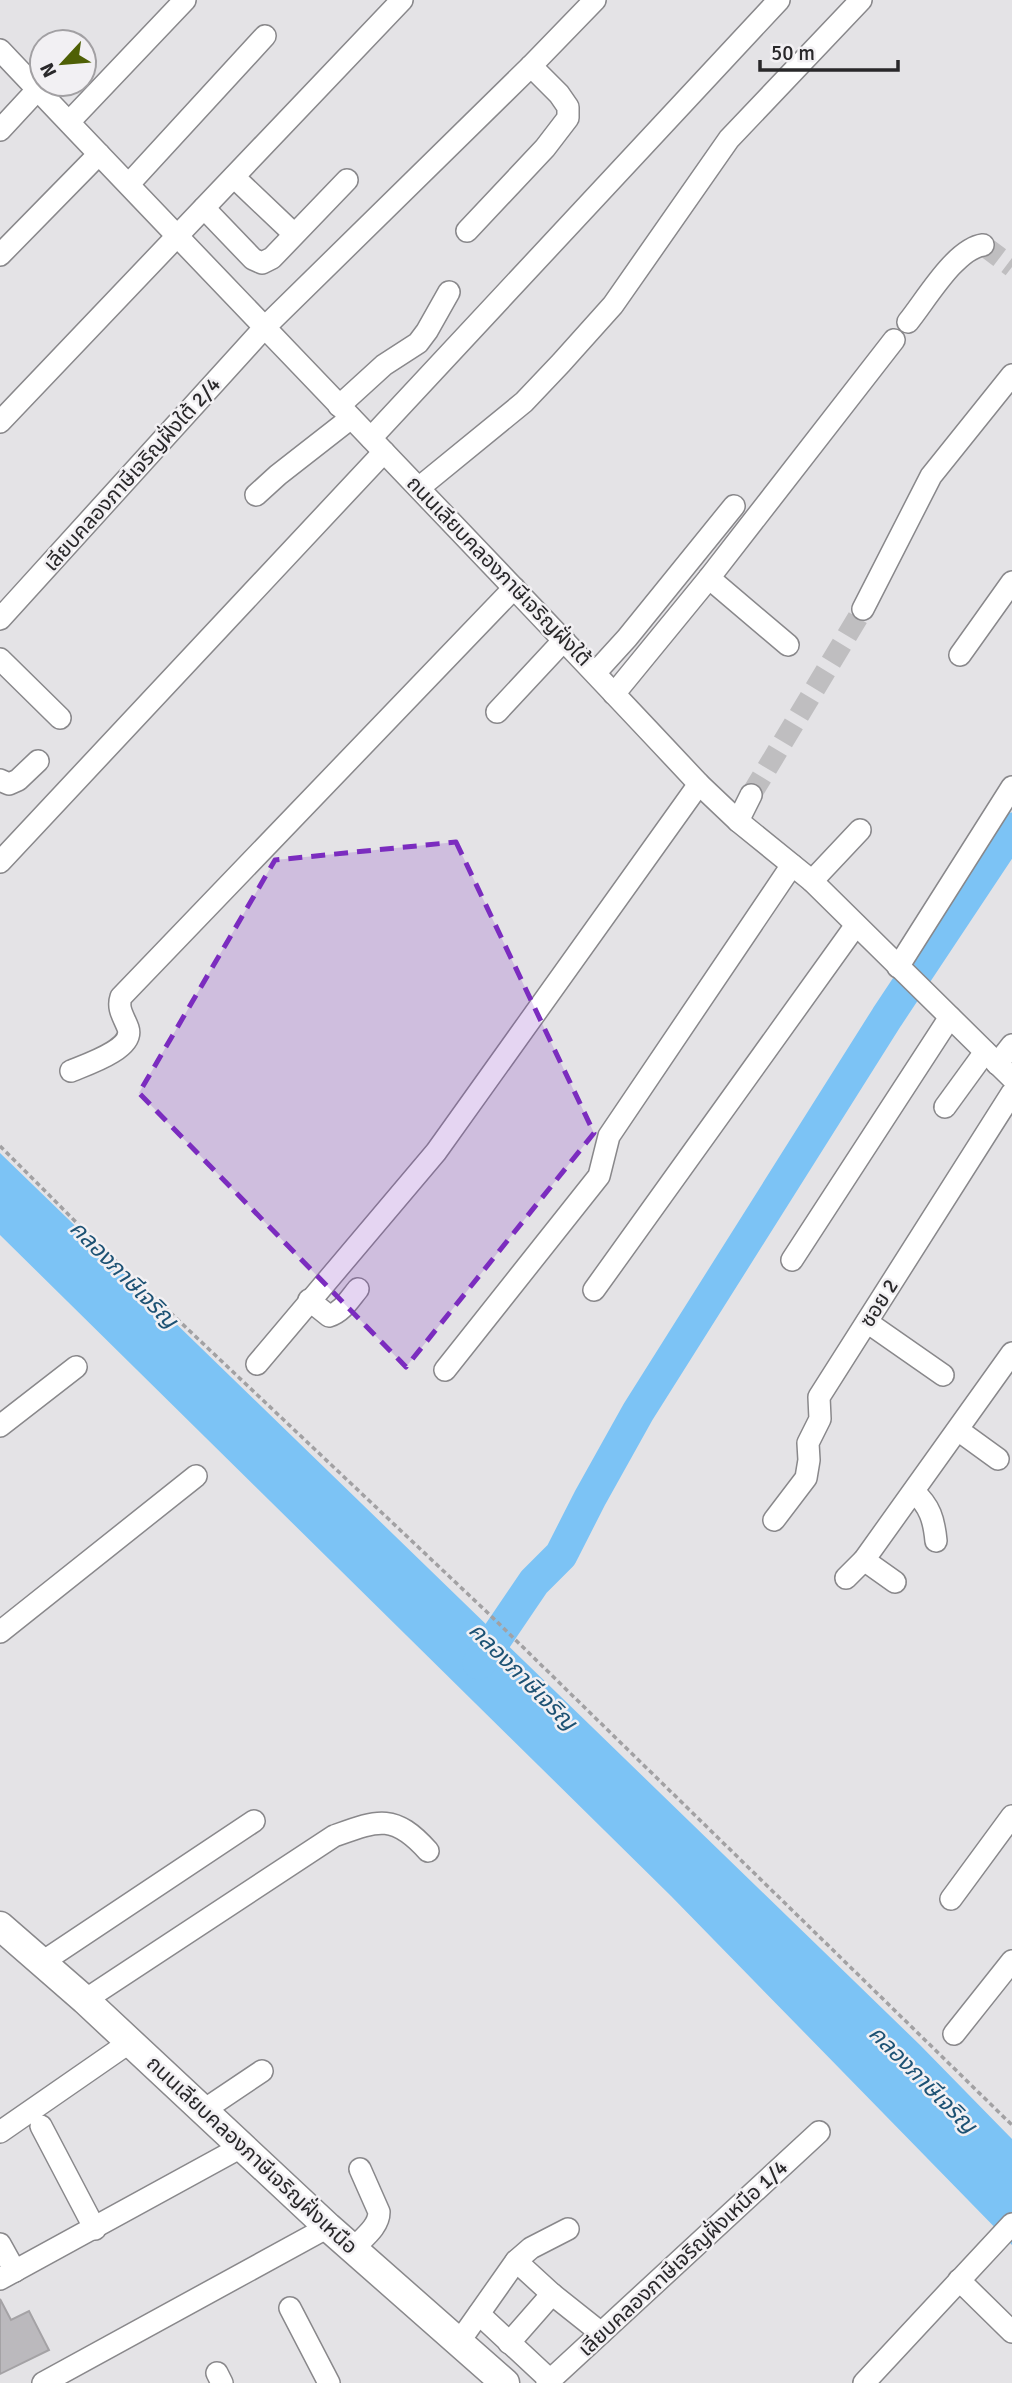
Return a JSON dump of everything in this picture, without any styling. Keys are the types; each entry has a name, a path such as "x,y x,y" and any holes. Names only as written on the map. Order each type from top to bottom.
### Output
{"main road":[{"name":"ถนนเลียบคลองภาษีเจริญฝั่งเหนือ","path":"2,1930 85,2000 328,2227 503,2382"}],"street":[{"path":"69,122 185,0"},
{"path":"0,422 402,0"},
{"name":"เลียบคลองภาษีเจริญฝั่งใต้ 2/4","path":"0,619 264,328 595,0"},
{"path":"4,848 377,445 779,0"},
{"path":"420,487 524,402 561,363 613,305 729,139 861,0"},
{"path":"129,184 265,36"},
{"name":"ถนนเลียบคลองภาษีเจริญฝั่งใต้","path":"0,50 28,79"},
{"path":"467,231 545,148 568,118 568,107 559,94 531,66"},
{"path":"0,130 30,98"},
{"name":"ถนนเลียบคลองภาษีเจริญฝั่งใต้","path":"46,98 596,672 699,784 738,821 812,881 998,1065"},
{"path":"0,256 99,154"},
{"path":"234,177 294,234"},
{"path":"204,208 253,259 262,263 272,258 348,180"},
{"path":"908,322 957,260 968,250 983,245"},
{"path":"256,495 345,412 384,365 418,343 428,331 449,292"},
{"path":"614,694 709,578 894,340"},
{"path":"863,609 931,476 1008,387"},
{"path":"596,672 628,638 734,506"},
{"path":"709,578 788,645"},
{"path":"960,655 1012,582"},
{"path":"71,1071 100,1060 128,1038 129,1031 118,1004 121,997 514,588"},
{"path":"496,712 564,640"},
{"path":"0,659 60,718"},
{"path":"0,780 9,783 18,780 38,761"},
{"path":"257,1364 436,1152 699,784"},
{"path":"906,975 1012,787"},
{"path":"738,821 751,795"},
{"path":"812,881 860,830"},
{"path":"445,1370 599,1176 609,1136 792,865"},
{"path":"594,1290 856,925"},
{"path":"792,1260 950,1017"},
{"path":"944,1107 998,1065 1012,1045"},
{"name":"ซอย 2","path":"774,1520 806,1478 808,1443 820,1419 819,1397 1012,1093"},
{"path":"309,1300 332,1316 358,1290"},
{"path":"867,1322 943,1375"},
{"path":"846,1578 864,1560 1012,1353"},
{"path":"0,1426 76,1367"},
{"path":"958,1430 998,1459"},
{"path":"0,1632 196,1476"},
{"path":"914,1492 924,1500 933,1518 936,1541"},
{"path":"864,1560 895,1582"},
{"path":"951,1899 1012,1816"},
{"path":"41,1963 254,1821"},
{"path":"85,2000 334,1836 379,1821 413,1834 428,1851"},
{"path":"954,2034 1012,1961"},
{"path":"0,2132 130,2042"},
{"path":"204,2110 262,2071"},
{"path":"41,2126 95,2229"},
{"name":"เลียบคลองภาษีเจริญฝั่งเหนือ 1/4","path":"548,2382 819,2132"},
{"path":"0,2244 7,2275 243,2146"},
{"path":"353,2249 376,2225 379,2217 379,2211 360,2169"},
{"path":"864,2383 1012,2224"},
{"path":"43,2383 328,2227"},
{"path":"459,2342 516,2261 531,2248 568,2229"},
{"path":"516,2261 601,2333"},
{"path":"959,2280 1012,2332"},
{"path":"509,2343 552,2294"},
{"path":"290,2308 329,2383"},
{"path":"479,2314 548,2382"}],"path":[{"path":"0,1146 103,1249 489,1614 1012,2125"}],"highlighted area":[{"path":"456,842 594,1133 406,1367 139,1093 275,860"}],"water":[{"name":"คลองภาษีเจริญ","path":"0,1153 920,2045 1012,2139 1012,2245 671,1896 0,1235"}],"building":[{"path":"0,2299 11,2320 29,2311 49,2350 0,2374"}],"waterway":[{"name":"คลองภาษีเจริญ","path":"479,1663 534,1582 561,1555 638,1412 887,1017 1012,829"}],"tunnel":[{"path":"983,245 1012,267"},
{"path":"751,795 863,609"}]}
